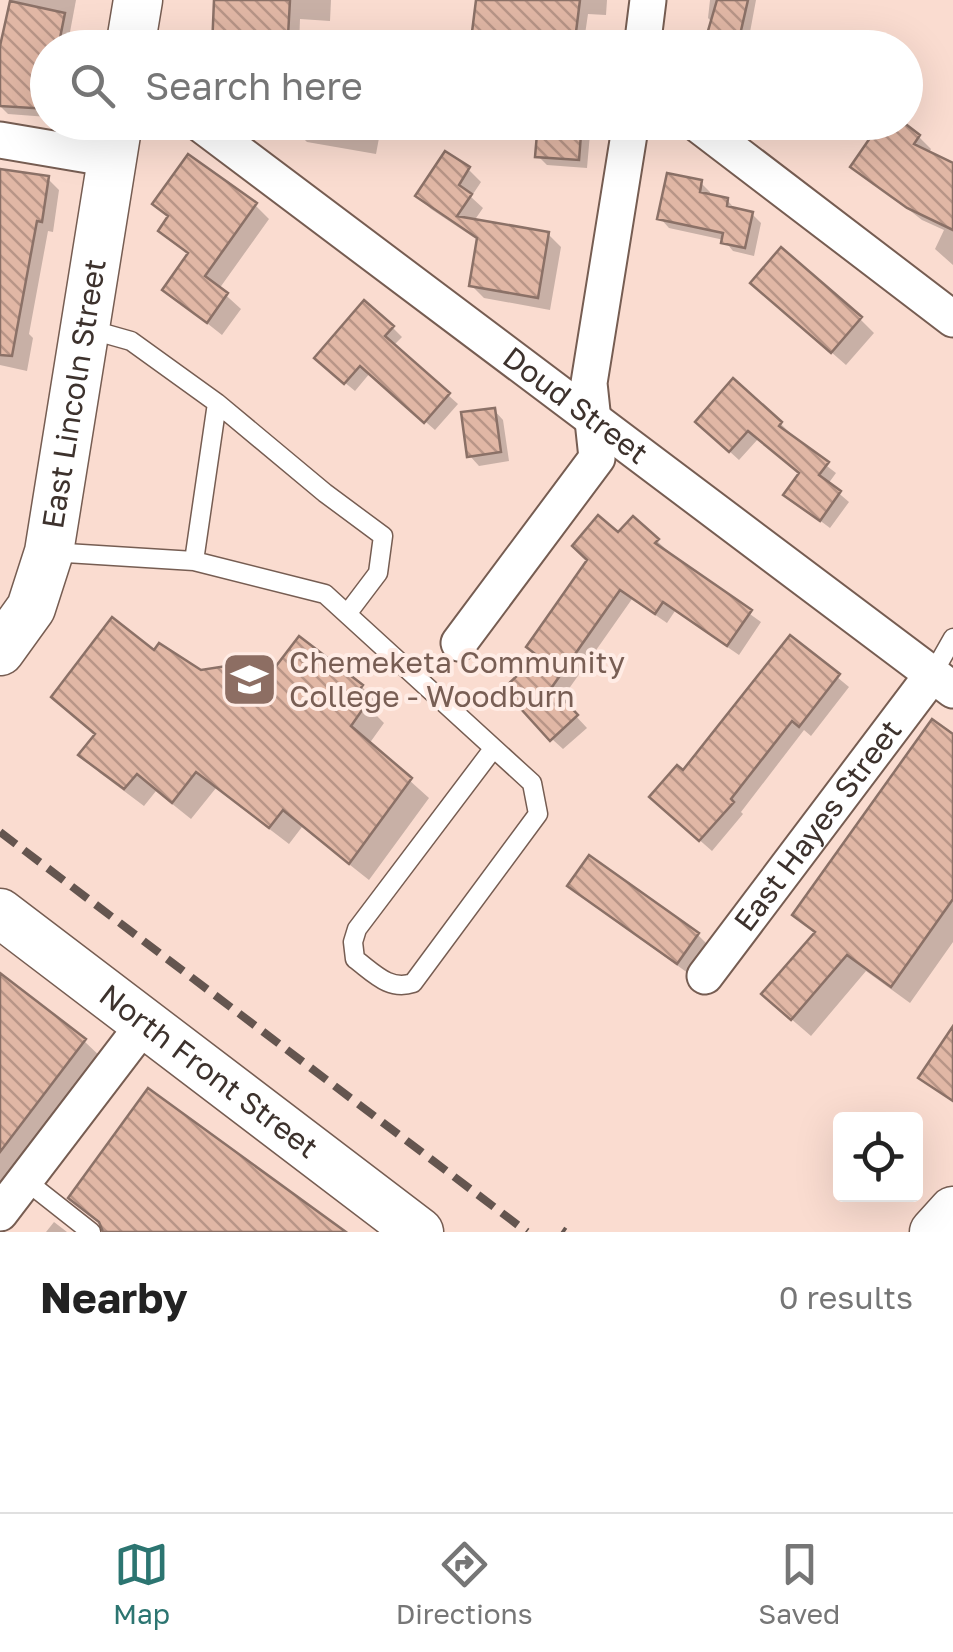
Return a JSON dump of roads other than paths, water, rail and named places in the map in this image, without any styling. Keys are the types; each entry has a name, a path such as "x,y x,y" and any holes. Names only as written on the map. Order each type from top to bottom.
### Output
{"street":[{"path":"133,30 138,0"},
{"path":"644,30 648,0"},
{"path":"0,140 115,141"},
{"name":"Doud Street","path":"222,140 942,682"},
{"path":"459,643 597,458 590,382 628,140"},
{"path":"719,140 953,319"},
{"name":"East Lincoln Street","path":"0,651 30,608 49,552 115,141"},
{"name":"East Hayes Street","path":"705,976 942,682"},
{"name":"North Front Street","path":"0,913 420,1232"},
{"path":"11,1188 145,1023"},
{"path":"934,1232 953,1211"}],"lane":[{"path":"85,328 131,341 218,403 383,536 378,573 347,614"},
{"path":"194,561 218,403"},
{"path":"49,552 194,561 325,594 532,783 538,814 413,983 402,987 388,984 355,958 353,942 357,929 493,750"},
{"path":"942,682 953,638"},
{"path":"11,1188 91,1232"}],"railway":[{"path":"0,832 527,1232"}],"place":[{"name":"Chemeketa Community College - Woodburn","path":"250,680"}]}
